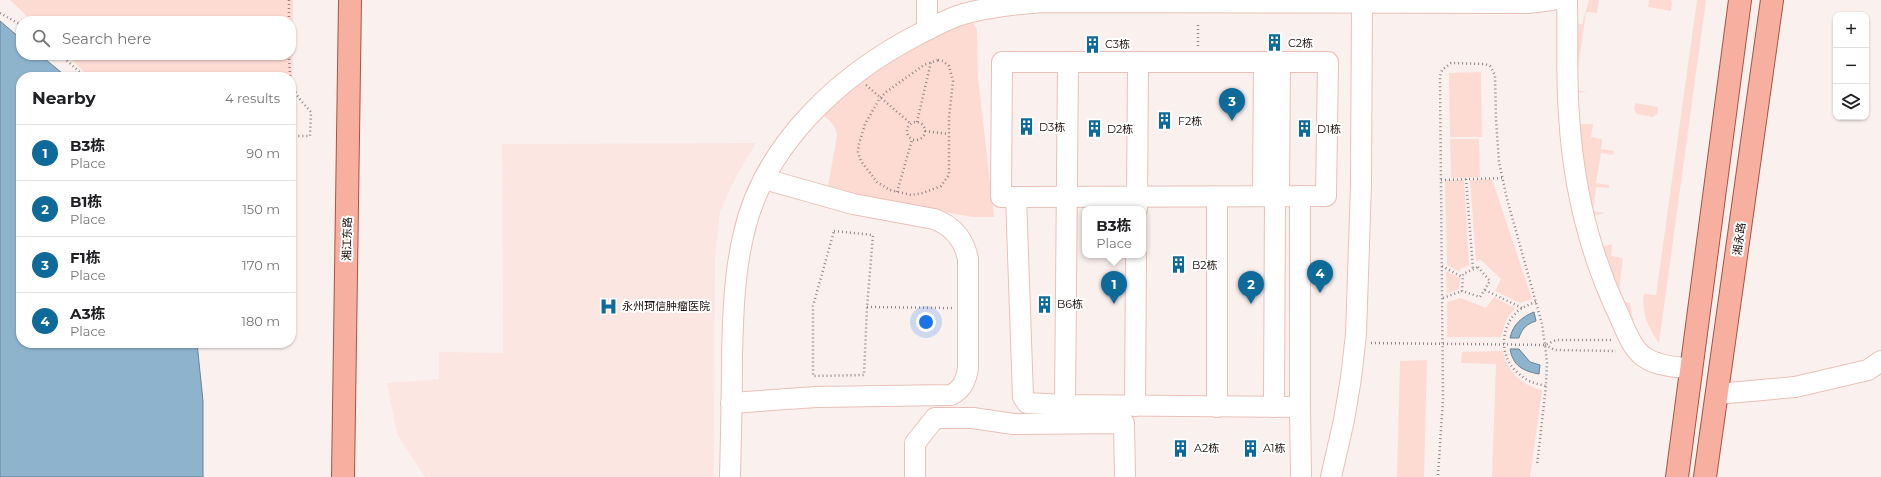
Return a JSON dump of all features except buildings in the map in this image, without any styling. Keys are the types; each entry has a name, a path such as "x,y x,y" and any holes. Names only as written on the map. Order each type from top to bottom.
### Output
{"main road":[{"name":"湘江东路","path":"343,477 350,0"},
{"path":"1677,477 1740,0"},
{"name":"湘永路","path":"1705,477 1772,0"}],"street":[{"path":"927,0 927,30"},
{"path":"730,477 734,310 737,273 743,236 752,204 764,179 787,142 811,115 852,76 902,43 957,16 985,9 1044,1 1528,3 1552,0"},
{"path":"1566,0 1571,147 1580,202 1599,269 1619,315 1638,352 1653,362 1691,369"},
{"path":"1331,477 1344,420 1355,343 1361,184 1362,3"},
{"path":"1002,62 1198,62 1328,62 1326,196 1217,197 1137,203 1066,197 1001,197 1002,62"},
{"path":"1272,62 1274,407"},
{"path":"1065,405 1068,63"},
{"path":"1137,203 1138,63"},
{"path":"731,403 816,397 951,395 962,387 968,368 968,260 966,250 961,239 945,223 934,219 853,204 764,179"},
{"path":"1300,196 1301,477"},
{"path":"1016,197 1024,400 1031,404 1065,405 1300,407"},
{"path":"1217,197 1217,407"},
{"path":"1135,406 1136,258"},
{"path":"1717,394 1796,387 1868,370 1881,361"},
{"path":"915,477 915,443 935,418 973,418 1013,424 1124,423 1125,477"}],"path":[{"path":"289,0 289,16"},
{"path":"0,13 16,22"},
{"path":"1198,24 1198,62"},
{"path":"66,60 80,72"},
{"path":"289,60 290,72"},
{"path":"938,60 946,63 953,81 948,134 949,175 941,186 923,193 911,195 890,190 877,182 861,161 858,152 859,144 865,124 880,98 917,69 931,61 938,60"},
{"path":"917,122 931,61"},
{"path":"1438,475 1443,399 1440,77 1442,70 1451,63 1485,64 1490,66 1495,75 1499,162 1502,178 1542,324 1547,363 1546,386 1536,465"},
{"path":"852,76 867,86 910,123 917,122 924,126 924,135 920,140 912,140 908,137 906,131 910,123"},
{"path":"296,94 311,112 310,136 296,136"},
{"path":"925,131 948,134"},
{"path":"897,192 912,140"},
{"path":"1441,180 1502,178"},
{"path":"1466,179 1473,269"},
{"path":"834,231 872,235 867,307 864,375 813,376 813,306 834,231"},
{"path":"1442,266 1462,277"},
{"path":"1443,298 1462,291 1480,298 1490,281 1478,267 1463,274 1462,291"},
{"path":"1485,290 1522,308"},
{"path":"1536,302 1522,308 1514,314 1508,323 1504,344 1506,357 1511,366 1526,380 1546,386"},
{"path":"867,307 968,308"},
{"path":"1545,345 1556,340 1615,340"},
{"path":"1355,343 1545,345 1555,350 1619,351"}],"shaded area":[{"path":"10,0 293,0 293,16 27,16"},
{"path":"1589,0 1599,0 1597,13 1586,13 1575,90 1587,92 1575,93 1577,124 1593,124 1591,137 1602,139 1601,149 1614,151 1613,155 1601,153 1596,183 1609,185 1609,188 1596,187 1593,211 1605,213 1593,216 1601,247 1612,244 1611,256 1623,258 1618,299 1619,301 1630,303 1633,321 1642,346 1611,288 1587,212 1576,140 1573,23 1582,24"},
{"path":"1649,0 1671,0 1671,11 1648,7"},
{"path":"1697,0 1706,0 1659,343 1646,320 1643,301 1644,294 1656,295"},
{"path":"971,21 977,29 978,78 994,217 973,217 827,192 837,136 832,123 821,114 849,87 908,47"},
{"path":"72,60 293,60 293,72 84,72"},
{"path":"1481,72 1482,137 1450,137 1449,73"},
{"path":"1635,103 1658,107 1657,114 1653,117 1637,114 1634,110"},
{"path":"1450,139 1479,139 1480,177 1451,178"},
{"name":"永州珂信肿瘤医院","path":"756,143 736,177 720,212 715,259 714,477 425,477 397,434 387,383 439,379 439,352 503,353 502,144"},
{"path":"1492,179 1532,299 1520,303 1495,291 1501,279 1481,260 1476,261 1470,180"},
{"path":"1445,180 1464,180 1469,265 1460,269 1460,272 1447,265"},
{"path":"1446,271 1460,278 1459,289 1447,294"},
{"path":"1494,297 1515,308 1506,320 1501,337 1447,337 1447,302 1461,298 1486,308"},
{"path":"1503,351 1508,365 1516,376 1528,385 1542,390 1530,477 1492,477 1496,364 1461,363 1462,352"},
{"path":"1427,360 1424,477 1397,477 1400,361"}],"water":[{"path":"0,21 16,35 16,60 46,60 61,72 16,72 16,348 198,348 203,401 203,477 0,477"},
{"path":"1534,312 1536,321 1525,327 1519,338 1510,338 1516,325 1526,316"},
{"path":"1510,349 1519,349 1530,362 1540,365 1539,374 1528,371 1516,364 1511,355"}],"place":[{"name":"C2栋","path":"1275,43"},
{"name":"C3栋","path":"1092,44"},
{"name":"F2栋","path":"1165,121"},
{"name":"F1栋","path":"1232,121"},
{"name":"D3栋","path":"1026,127"},
{"name":"D2栋","path":"1094,129"},
{"name":"D1栋","path":"1304,129"},
{"name":"B2栋","path":"1179,265"},
{"name":"A3栋","path":"1320,293"},
{"name":"B6栋","path":"1044,304"},
{"name":"B3栋","path":"1114,304"},
{"name":"B1栋","path":"1251,304"},
{"name":"永州珂信肿瘤医院","path":"609,306"},
{"name":"A2栋","path":"1181,448"},
{"name":"A1栋","path":"1250,448"}]}
